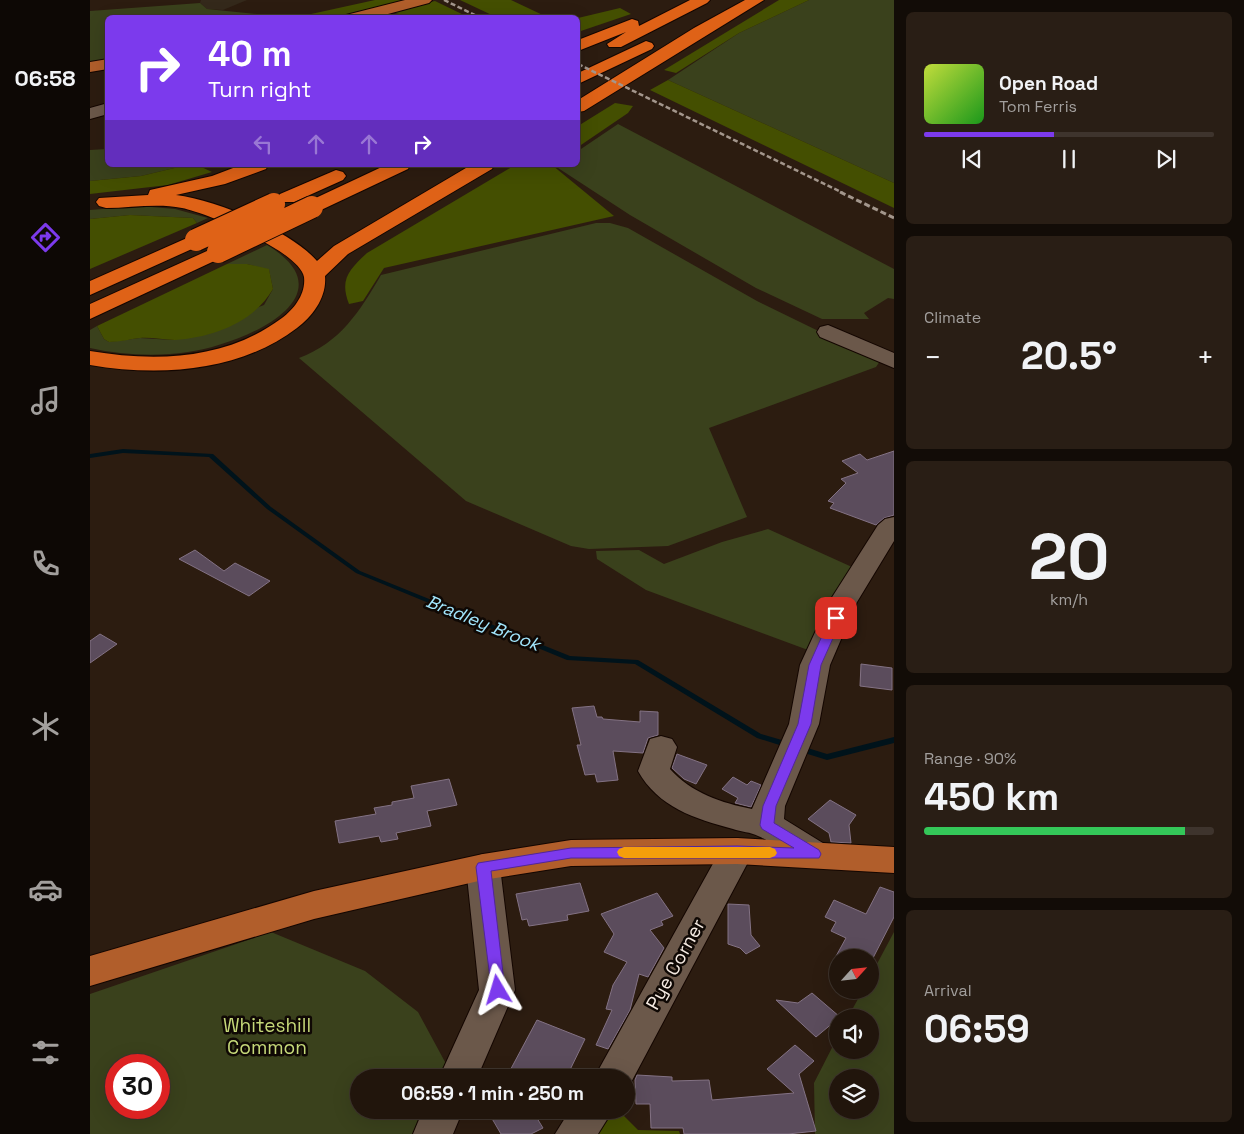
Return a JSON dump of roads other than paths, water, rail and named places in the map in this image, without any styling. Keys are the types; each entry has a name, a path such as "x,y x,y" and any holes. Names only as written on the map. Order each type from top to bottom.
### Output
{"highway":[{"path":"580,43 676,0"},
{"path":"580,43 686,0"},
{"path":"580,61 702,0"},
{"path":"580,78 736,0"},
{"path":"580,106 700,31 756,0"},
{"path":"98,202 187,188 218,180 254,167"},
{"path":"90,289 355,167"},
{"path":"90,312 396,167"},
{"path":"314,275 341,250 483,167"},
{"path":"90,358 139,364 175,364 210,358 249,346 276,334 301,314 315,285 310,265 294,250 215,212 173,201 98,202"},
{"path":"90,375 139,364"}],"main road":[{"path":"364,15 424,0"},
{"path":"90,67 105,64"},
{"path":"90,971 314,905 483,867 571,853 737,851 894,860"}],"street":[{"path":"90,114 105,109"},
{"path":"828,332 894,361"},
{"path":"767,825 769,806 804,724 815,665 843,602 894,524"},
{"path":"661,747 654,771 663,785 686,800 733,818 767,825 814,854"},
{"name":"Pye Corner","path":"618,1069 737,851"},
{"path":"462,1069 498,990 483,867"},
{"path":"433,1134 439,1119"},
{"path":"575,1134 586,1119"}],"waterway":[{"name":"Bradley Brook","path":"90,456 123,451 211,455 269,508 358,572 569,658 636,662 759,736 789,745"},
{"name":"Bradley Brook","path":"801,749 827,757 894,740"}],"railway":[{"path":"444,0 475,15"},
{"path":"580,65 843,193"},
{"path":"840,192 894,218"}],"park label":[{"name":"Whiteshill Common","path":"267,1036"}]}
